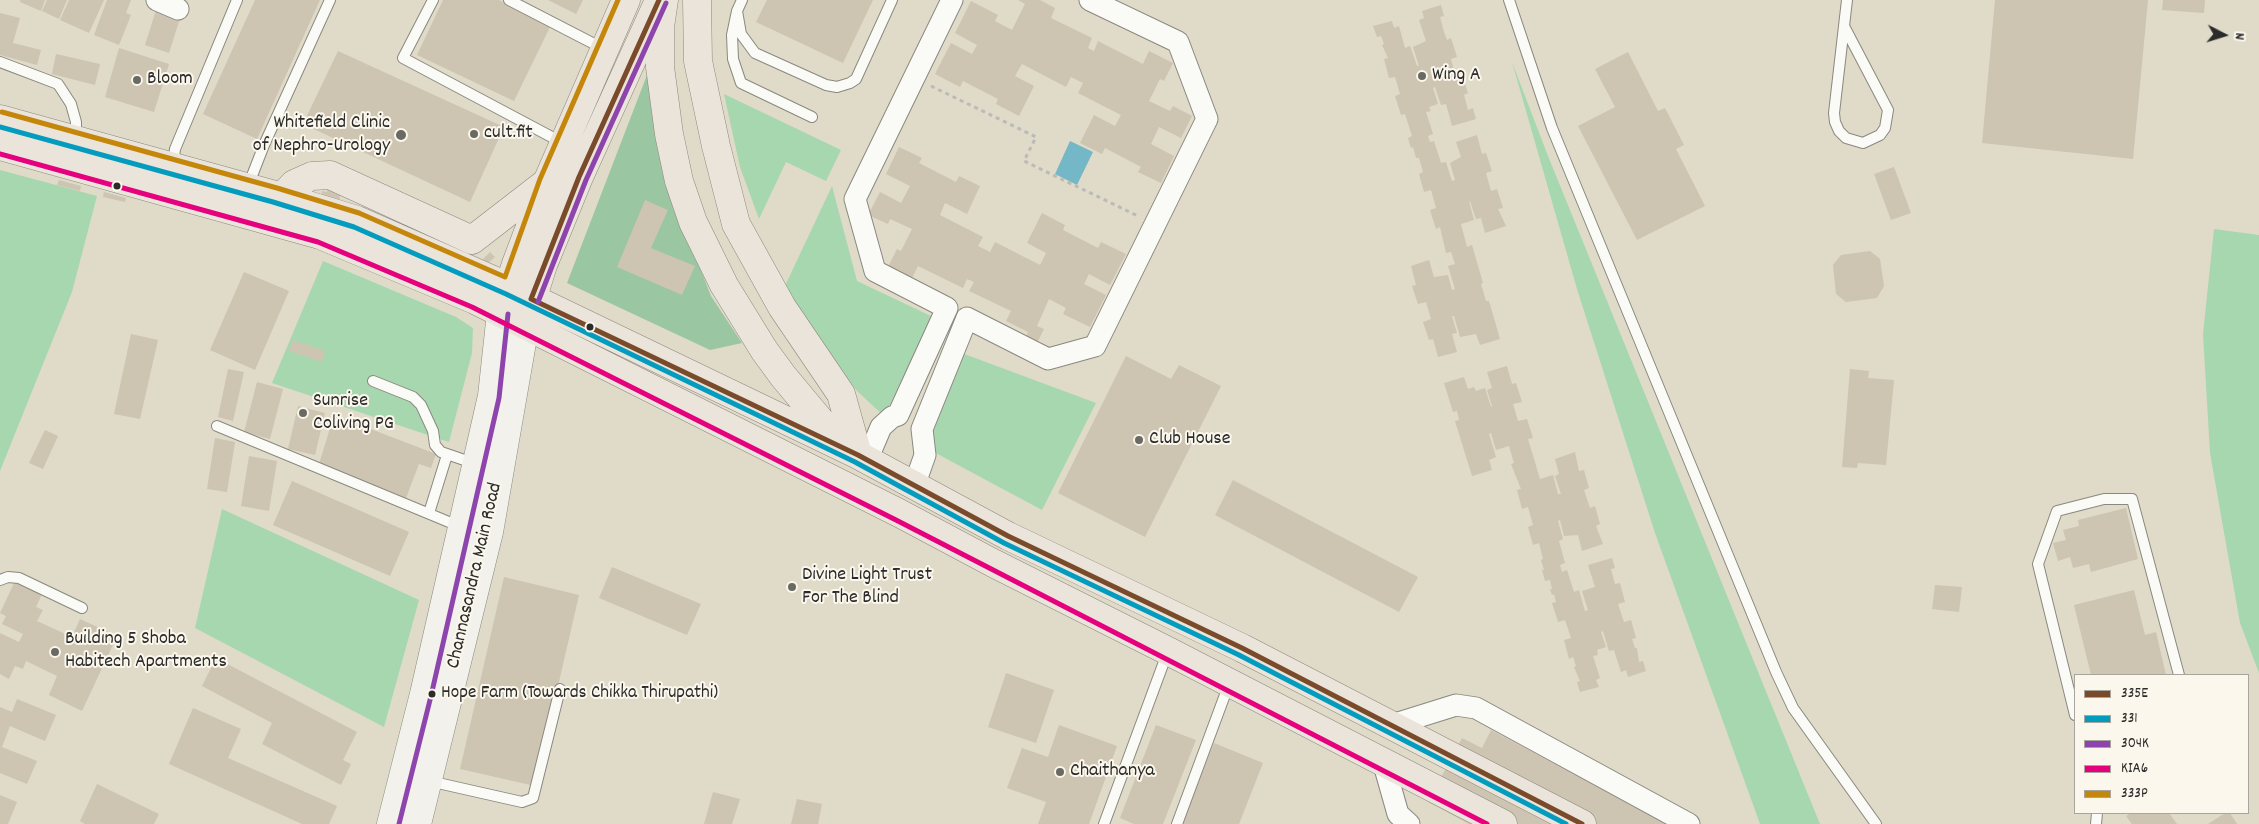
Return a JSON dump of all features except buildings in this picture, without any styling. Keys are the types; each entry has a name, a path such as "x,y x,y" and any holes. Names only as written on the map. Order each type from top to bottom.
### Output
{"main road":[{"path":"525,325 520,293 547,182 626,0"},
{"path":"501,313 520,293 580,177 659,0"},
{"path":"664,0 660,27 660,67 679,181 693,222 724,285 782,376 856,455"},
{"path":"697,0 698,60 716,146 736,224 782,307 841,394 856,455"},
{"path":"0,131 76,140 247,187 357,220 520,293 856,455 1008,536 1242,648 1582,824"},
{"path":"0,131 320,235 470,298 1168,650 1503,824"},
{"path":"282,197 294,184 312,176 330,175 472,240 547,182"},
{"name":"Channasandra Main Road","path":"391,824 404,777 492,396 501,313"},
{"name":"Channasandra Main Road","path":"418,824 489,532 525,325"}],"street":[{"path":"157,0 178,9"},
{"path":"952,0 855,200 875,271 1048,359 1095,346 1207,119 1178,42 1090,0"},
{"path":"856,455 881,427 892,417 898,415 947,308"},
{"path":"914,486 926,455 922,429 967,318"},
{"path":"898,415 922,429"},
{"path":"1392,725 1456,704 1476,708 1689,824"},
{"path":"1383,761 1398,814 1409,824"}],"lane":[{"path":"173,166 176,149 237,0"},
{"path":"247,187 264,145 330,0"},
{"path":"433,0 403,58 565,144"},
{"path":"509,0 605,50"},
{"path":"742,0 737,12 732,35 733,59 740,82 812,117"},
{"path":"737,12 741,34 755,53 826,85 837,88 850,84 856,78 892,0"},
{"path":"1509,0 1552,128 1776,672 1793,708 1876,824"},
{"path":"1844,26 1888,110 1885,128 1880,135 1863,143 1846,138 1839,131 1835,122 1834,113 1844,26 1847,0"},
{"path":"0,62 58,84 71,104 76,122 76,140"},
{"path":"373,381 413,397 422,405 433,430 435,446 441,452 477,464"},
{"path":"217,426 462,528"},
{"path":"429,513 447,454"},
{"path":"2074,711 2038,564 2057,511 2104,499 2132,498 2179,674"},
{"path":"0,580 8,577 24,580 82,608"},
{"path":"1105,824 1168,650"},
{"path":"1177,824 1229,683"},
{"path":"429,781 522,802 533,798 560,689"}],"path":[{"path":"915,78 1036,137 1024,161 1155,224"}],"green space":[{"path":"1512,62 1548,156 1820,824 1760,824 1655,533 1577,289"},
{"path":"647,75 655,80 684,227 711,296 742,343 710,350 567,283"},
{"path":"724,94 841,150 826,181 786,162 759,219 740,167"},
{"path":"0,170 97,196 72,292 0,471"},
{"path":"832,186 857,281 933,317 884,416 857,391 784,288"},
{"path":"2214,229 2259,235 2259,673 2240,623 2210,453 2203,334"},
{"path":"323,261 456,317 473,328 472,353 449,442 272,383"},
{"path":"959,352 1096,403 1042,510 930,450 929,419"},
{"path":"222,509 419,600 384,727 195,628"}],"water":[{"path":"1070,141 1093,152 1077,185 1055,174"}],"transit line":[{"name":"333P","path":"2,112 277,188 359,213 505,277 540,179 618,0"},
{"name":"335E","path":"659,0 579,177 531,299 858,455 1008,536 1242,648 1582,824"},
{"name":"304K","path":"538,302 586,180 666,3"},
{"name":"331","path":"0,127 273,202 354,227 506,294 855,462 1004,543 1239,655 1566,824"},
{"name":"KIA6","path":"0,154 318,242 472,307 896,520 1487,824"},
{"name":"304K","path":"399,824 431,696 499,398 508,314"}],"place":[{"name":"Wing A","path":"1422,76"},
{"name":"Bloom","path":"137,80"},
{"name":"cult.fit","path":"474,134"},
{"name":"Whitefield Clinic of Nephro-Urology","path":"401,135"},
{"name":"Sunrise Coliving PG","path":"303,413"},
{"name":"Club House","path":"1139,440"},
{"name":"Divine Light Trust For The Blind","path":"792,587"},
{"name":"Building 5 Shoba Habitech Apartments","path":"55,652"},
{"name":"Hope Farm (Towards Chikka Thirupathi)","path":"432,694"},
{"name":"Chaithanya","path":"1060,772"}]}
